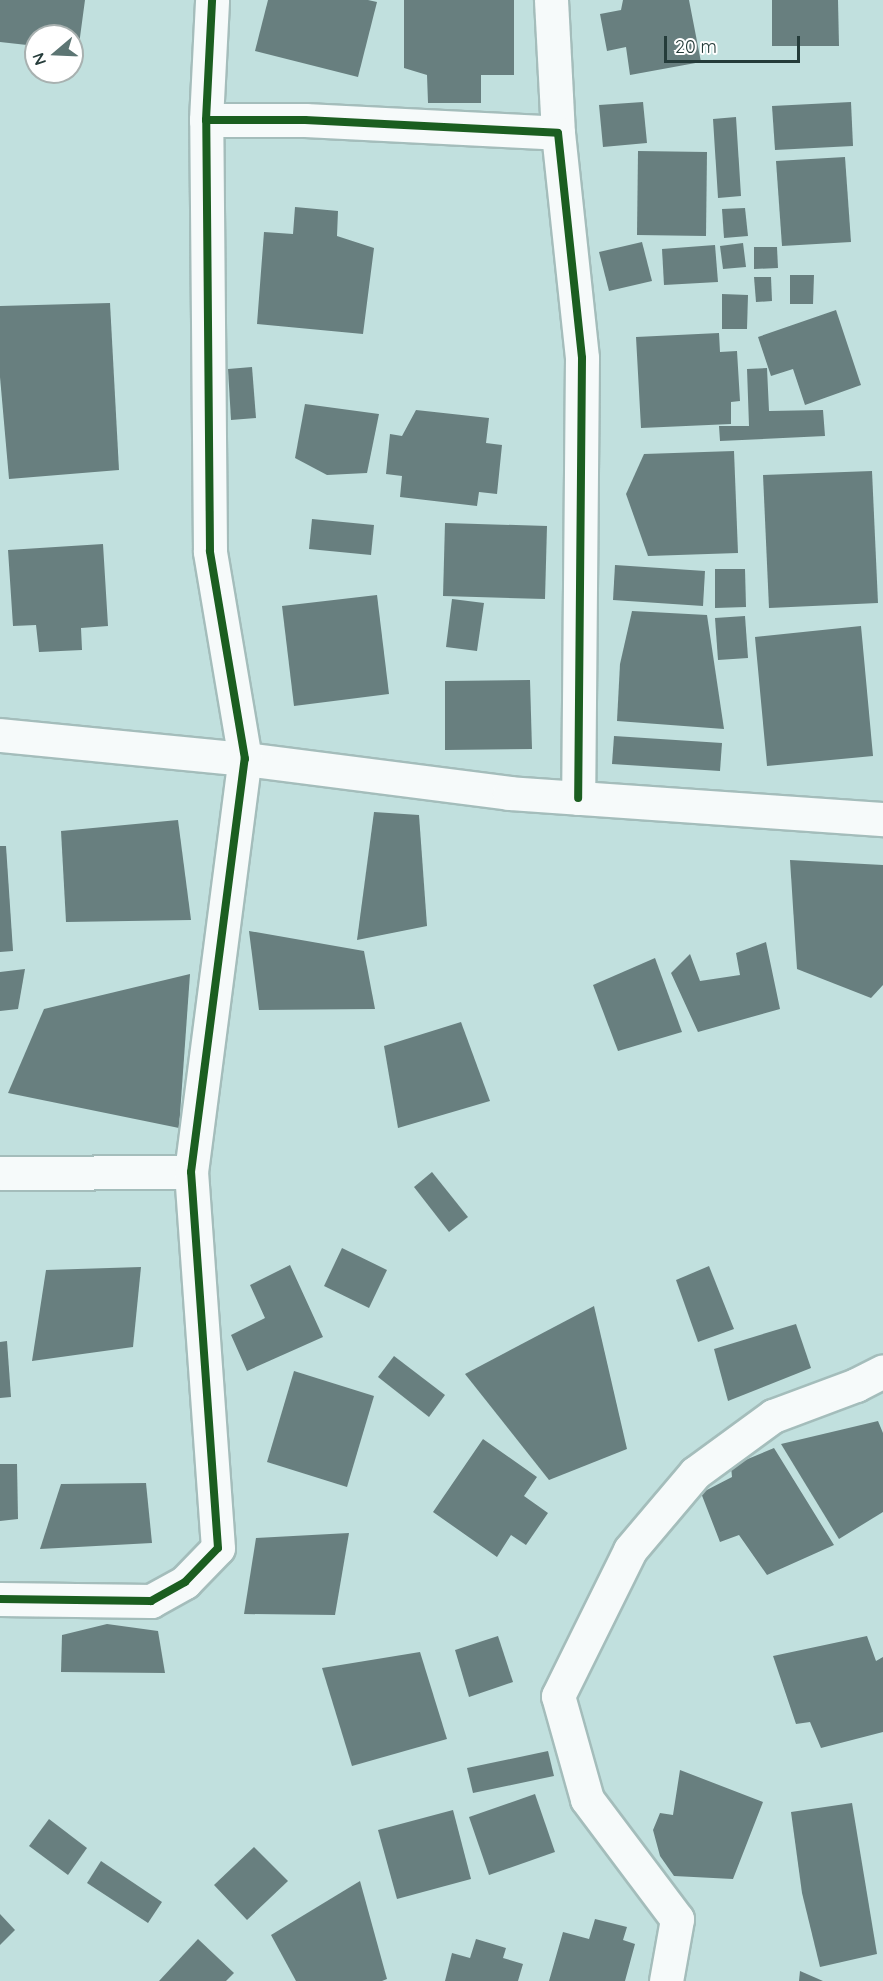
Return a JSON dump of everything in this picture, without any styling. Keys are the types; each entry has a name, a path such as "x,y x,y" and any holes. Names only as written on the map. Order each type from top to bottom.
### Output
{"street":[{"path":"0,1599 151,1601 185,1582 218,1548 191,1172 245,759 210,551 206,120 212,0"},
{"path":"552,0 558,133 582,358 578,798"},
{"path":"206,120 305,120 558,133"},
{"path":"0,735 245,759 509,793 883,819"},
{"path":"0,1173 191,1172"},
{"path":"666,1981 677,1920 587,1799 558,1696 630,1550 695,1473 773,1416 856,1385 883,1371"}],"building":[{"path":"0,0 85,0 82,24 24,24 24,45 0,42"},
{"path":"268,0 368,0 377,2 358,77 255,51"},
{"path":"404,0 514,0 514,75 481,75 481,103 428,103 427,75 404,68"},
{"path":"623,0 689,0 701,62 630,75 626,47 607,51 600,14 621,10"},
{"path":"772,0 838,0 839,46 772,46"},
{"path":"643,102 647,143 603,147 599,105"},
{"path":"851,102 853,146 775,150 772,106"},
{"path":"736,117 741,196 718,198 713,119"},
{"path":"638,151 707,152 706,236 637,235"},
{"path":"845,157 851,242 782,246 776,161"},
{"path":"295,207 338,211 337,236 374,248 363,334 257,324 264,232 293,234"},
{"path":"745,208 748,236 724,238 722,209"},
{"path":"642,242 652,281 609,291 599,252"},
{"path":"743,243 746,267 723,269 720,246"},
{"path":"715,245 718,282 664,285 662,249"},
{"path":"754,247 777,247 778,268 754,269"},
{"path":"790,275 814,275 813,304 790,304"},
{"path":"754,277 771,277 772,301 756,302"},
{"path":"722,294 748,295 747,329 722,329"},
{"path":"110,303 119,470 9,479 0,377 0,306"},
{"path":"836,310 861,385 805,405 793,369 771,376 758,337"},
{"path":"719,333 720,352 737,351 740,401 731,402 731,424 641,428 636,337"},
{"path":"252,367 256,418 231,420 228,369"},
{"path":"767,368 769,411 823,410 825,436 720,441 719,426 749,426 747,369"},
{"path":"305,404 379,414 367,473 327,475 295,458"},
{"path":"416,410 489,418 486,443 502,445 497,494 479,492 477,506 400,497 402,476 386,474 390,434 402,436"},
{"path":"734,451 738,553 648,556 626,494 644,454"},
{"path":"872,471 878,603 769,608 763,475"},
{"path":"312,519 374,525 371,555 309,549"},
{"path":"445,523 547,526 545,599 443,596"},
{"path":"103,544 108,626 81,628 82,650 39,652 36,625 13,626 8,550"},
{"path":"615,565 705,571 703,606 613,600"},
{"path":"715,569 745,569 746,607 715,608"},
{"path":"377,595 389,694 294,706 282,606"},
{"path":"452,599 484,603 477,651 446,647"},
{"path":"632,611 707,615 724,729 617,721 620,664"},
{"path":"745,616 748,658 718,660 715,618"},
{"path":"861,626 873,756 767,766 755,637"},
{"path":"530,680 532,749 445,750 445,681"},
{"path":"614,736 722,743 720,771 612,764"},
{"path":"374,812 419,815 427,926 357,940"},
{"path":"178,820 191,920 66,922 61,831"},
{"path":"0,846 6,846 13,951 0,952"},
{"path":"790,860 883,865 883,985 871,998 797,969"},
{"path":"249,931 364,951 375,1009 259,1010"},
{"path":"766,942 780,1009 698,1032 671,973 690,954 700,981 740,975 736,953"},
{"path":"655,958 682,1032 618,1051 593,985"},
{"path":"25,969 18,1009 0,1011 0,972"},
{"path":"190,974 179,1128 8,1093 44,1009"},
{"path":"461,1022 490,1101 398,1128 384,1046"},
{"path":"432,1172 468,1217 449,1232 414,1187"},
{"path":"342,1248 387,1270 369,1308 324,1286"},
{"path":"290,1265 323,1337 247,1371 231,1335 265,1318 250,1285"},
{"path":"709,1266 734,1329 698,1342 676,1280"},
{"path":"141,1267 133,1347 32,1361 46,1270"},
{"path":"594,1306 627,1449 549,1480 465,1374"},
{"path":"796,1324 811,1368 728,1401 714,1349"},
{"path":"7,1341 11,1397 0,1398 0,1342"},
{"path":"394,1356 445,1395 429,1417 378,1377"},
{"path":"294,1371 374,1396 347,1487 267,1462"},
{"path":"878,1421 883,1433 883,1512 839,1539 781,1444"},
{"path":"483,1439 537,1477 524,1496 548,1513 526,1545 511,1535 497,1557 433,1512"},
{"path":"774,1448 834,1545 767,1575 739,1535 720,1542 701,1493 732,1477 731,1466"},
{"path":"0,1464 17,1464 18,1519 0,1521"},
{"path":"146,1483 152,1543 40,1549 61,1484"},
{"path":"349,1533 335,1615 244,1614 256,1538"},
{"path":"107,1624 158,1631 165,1673 61,1672 62,1635"},
{"path":"498,1636 513,1682 469,1697 455,1650"},
{"path":"867,1636 876,1661 883,1657 883,1732 821,1748 810,1722 796,1724 773,1656"},
{"path":"420,1652 447,1739 352,1766 322,1668"},
{"path":"548,1751 554,1776 473,1793 467,1768"},
{"path":"680,1770 763,1802 733,1879 674,1876 660,1856 653,1830 660,1813 673,1815"},
{"path":"535,1794 555,1852 489,1875 469,1817"},
{"path":"852,1803 877,1954 820,1967 802,1893 791,1812"},
{"path":"453,1810 471,1879 397,1899 378,1830"},
{"path":"49,1819 87,1848 68,1875 29,1846"},
{"path":"254,1847 288,1881 247,1920 214,1885"},
{"path":"101,1861 162,1902 148,1923 87,1883"},
{"path":"360,1881 387,1979 382,1981 296,1981 271,1935"},
{"path":"0,1914 15,1930 0,1945"},
{"path":"595,1919 627,1927 623,1940 635,1944 625,1981 549,1981 563,1932 589,1939"},
{"path":"198,1939 234,1973 226,1981 159,1981"},
{"path":"476,1939 506,1948 503,1958 523,1964 518,1981 445,1981 452,1953 470,1958"},
{"path":"800,1971 823,1981 799,1981"}],"cycle path":[{"path":"0,1599 151,1601 185,1582 218,1548 191,1172 245,759 210,551 206,120 212,0"},
{"path":"206,120 305,120 558,133 582,358 578,798"}]}
